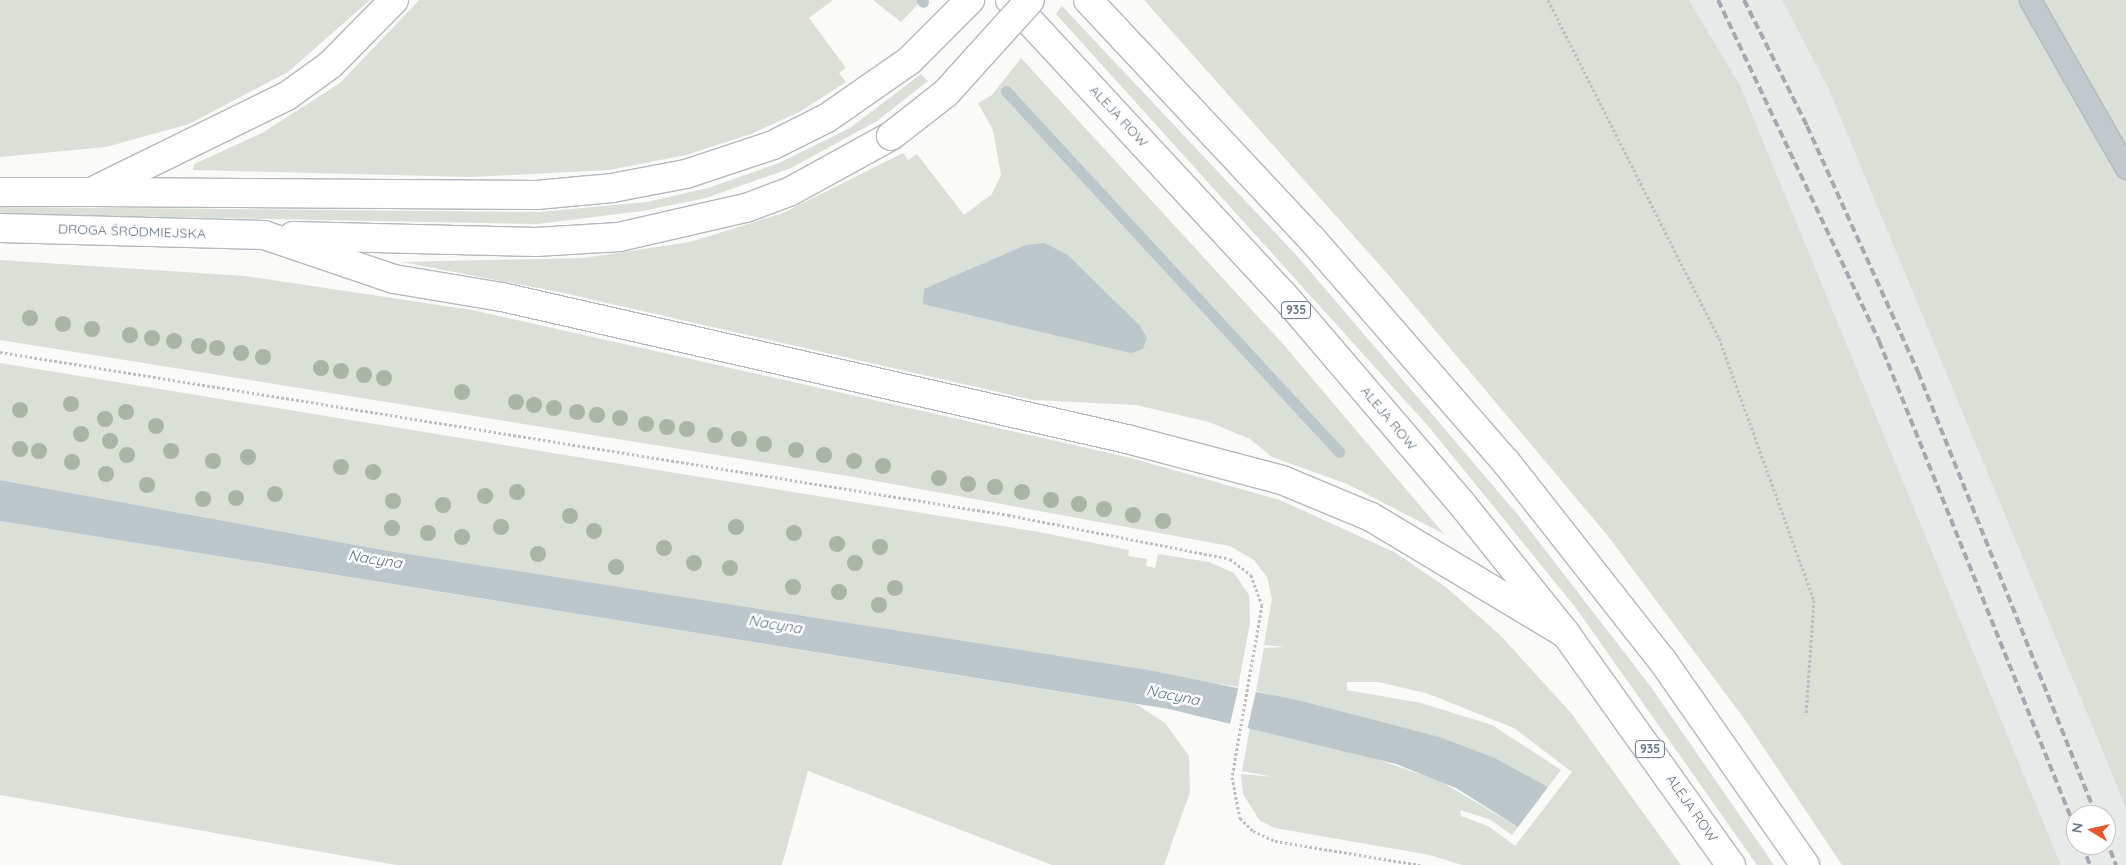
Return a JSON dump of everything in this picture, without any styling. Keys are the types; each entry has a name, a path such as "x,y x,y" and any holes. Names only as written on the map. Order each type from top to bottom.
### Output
{"main road":[{"path":"92,192 287,96 337,58 394,0"},
{"path":"0,192 537,194 612,188 731,161 796,133 857,98 910,60 970,0"},
{"name":"ALEJA ROW","path":"1010,0 1294,307 1566,634 1732,865"},
{"name":"DROGA ŚRÓDMIEJSKA","path":"0,228 536,242 619,237 746,208 791,191 891,136 946,93 1030,0"},
{"path":"1088,0 1311,238 1506,462 1662,660 1805,865"},
{"path":"264,235 394,279 502,297 1127,439 1282,480 1371,517 1566,634"}],"lane":[{"path":"2030,0 2126,168"}],"path":[{"path":"1548,0 1719,338 1814,600 1806,715"},
{"path":"0,352 1008,515 1210,554 1242,565 1256,582 1262,605 1233,770 1235,808 1258,834 1420,865"}],"shaded area":[{"path":"0,0 370,0 288,72 189,124 106,147 0,157"},
{"path":"419,0 833,0 809,18 846,68 839,73 846,82 801,111 751,134 686,155 609,170 472,177 193,170 194,164 262,133 340,83"},
{"path":"873,0 922,0 901,22"},
{"path":"1144,0 1689,0 1740,85 2061,865 1842,865 1743,717 1608,536 1392,279"},
{"path":"1689,0 1782,0 1829,90 2126,808 2126,865 2061,865 1740,85"},
{"path":"1782,0 2126,0 2126,808 1829,90"},
{"path":"1062,6 1298,257 1518,515 1651,687 1774,865 1757,865 1576,608 1429,427 1056,14"},
{"path":"1021,58 1283,344 1444,534 1347,484 1272,457 1250,439 1209,422 1136,405 1033,400 559,292 402,262 583,258 690,242 783,213 903,153 908,160 917,154 964,215 992,194 1001,175 993,130 978,103 992,95"},
{"path":"921,74 928,81 877,121 791,168 706,198 642,211 538,224 0,214 0,207 539,212 647,202 708,188 779,163 850,128"},
{"path":"0,260 245,276 472,310 1127,457 1280,500 1396,553 1447,588 1500,635 1571,713 1681,865 1462,865 1430,855 1275,828 1260,821 1243,794 1241,774 1274,777 1242,771 1250,727 1362,754 1440,781 1518,827 1512,835 1489,819 1460,810 1461,816 1488,826 1515,846 1572,772 1514,728 1426,693 1378,682 1347,682 1347,690 1421,703 1492,725 1561,770 1548,787 1495,758 1440,737 1256,691 1264,648 1285,647 1264,645 1272,599 1267,577 1254,560 1230,546 854,477 0,340"},
{"path":"0,363 1039,532 1129,550 1128,556 1147,559 1146,566 1155,568 1158,554 1209,562 1234,573 1249,595 1250,623 1238,687 383,550 0,480"},
{"path":"0,521 1136,704 1165,723 1189,756 1190,792 1164,865 1052,865 808,771 782,865 396,865 0,795"}],"water":[{"path":"1044,243 1068,255 1140,326 1147,338 1143,349 1131,353 923,304 924,289 1026,245"},
{"name":"Nacyna","path":"0,480 383,550 1148,670 1297,700 1440,737 1495,758 1548,787 1518,827 1456,788 1396,764 1169,709 0,521"}],"pier":[{"path":"1239,685 1257,689 1247,730 1230,726"}],"waterway":[{"path":"1006,91 1339,452"}],"railway":[{"path":"1718,0 1879,341 2066,805"},
{"path":"1744,0 1807,126 1918,372 2092,805"},
{"path":"2086,855 2090,865"},
{"path":"2112,855 2116,865"}]}
